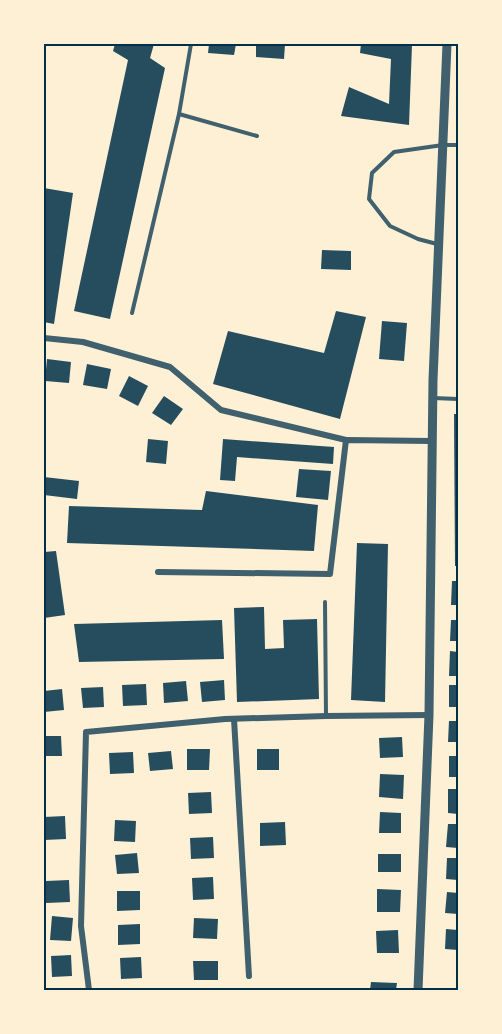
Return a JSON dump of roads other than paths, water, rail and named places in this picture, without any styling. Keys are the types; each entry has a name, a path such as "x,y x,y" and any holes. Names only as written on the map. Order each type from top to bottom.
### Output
{"street":[{"path":"418,990 429,715 432,398 447,44"},
{"path":"44,338 84,342 170,367 221,410 346,440 431,441"},
{"path":"158,572 330,574 346,440"},
{"path":"89,990 81,926 86,732 234,719 429,715"},
{"path":"234,719 249,976"}],"lane":[{"path":"132,313 179,114 190,44"},
{"path":"179,114 257,136"},
{"path":"438,244 418,239 390,226 369,199 372,173 394,152 442,145 459,145"},
{"path":"432,398 459,399"},
{"path":"325,602 326,716"}]}
